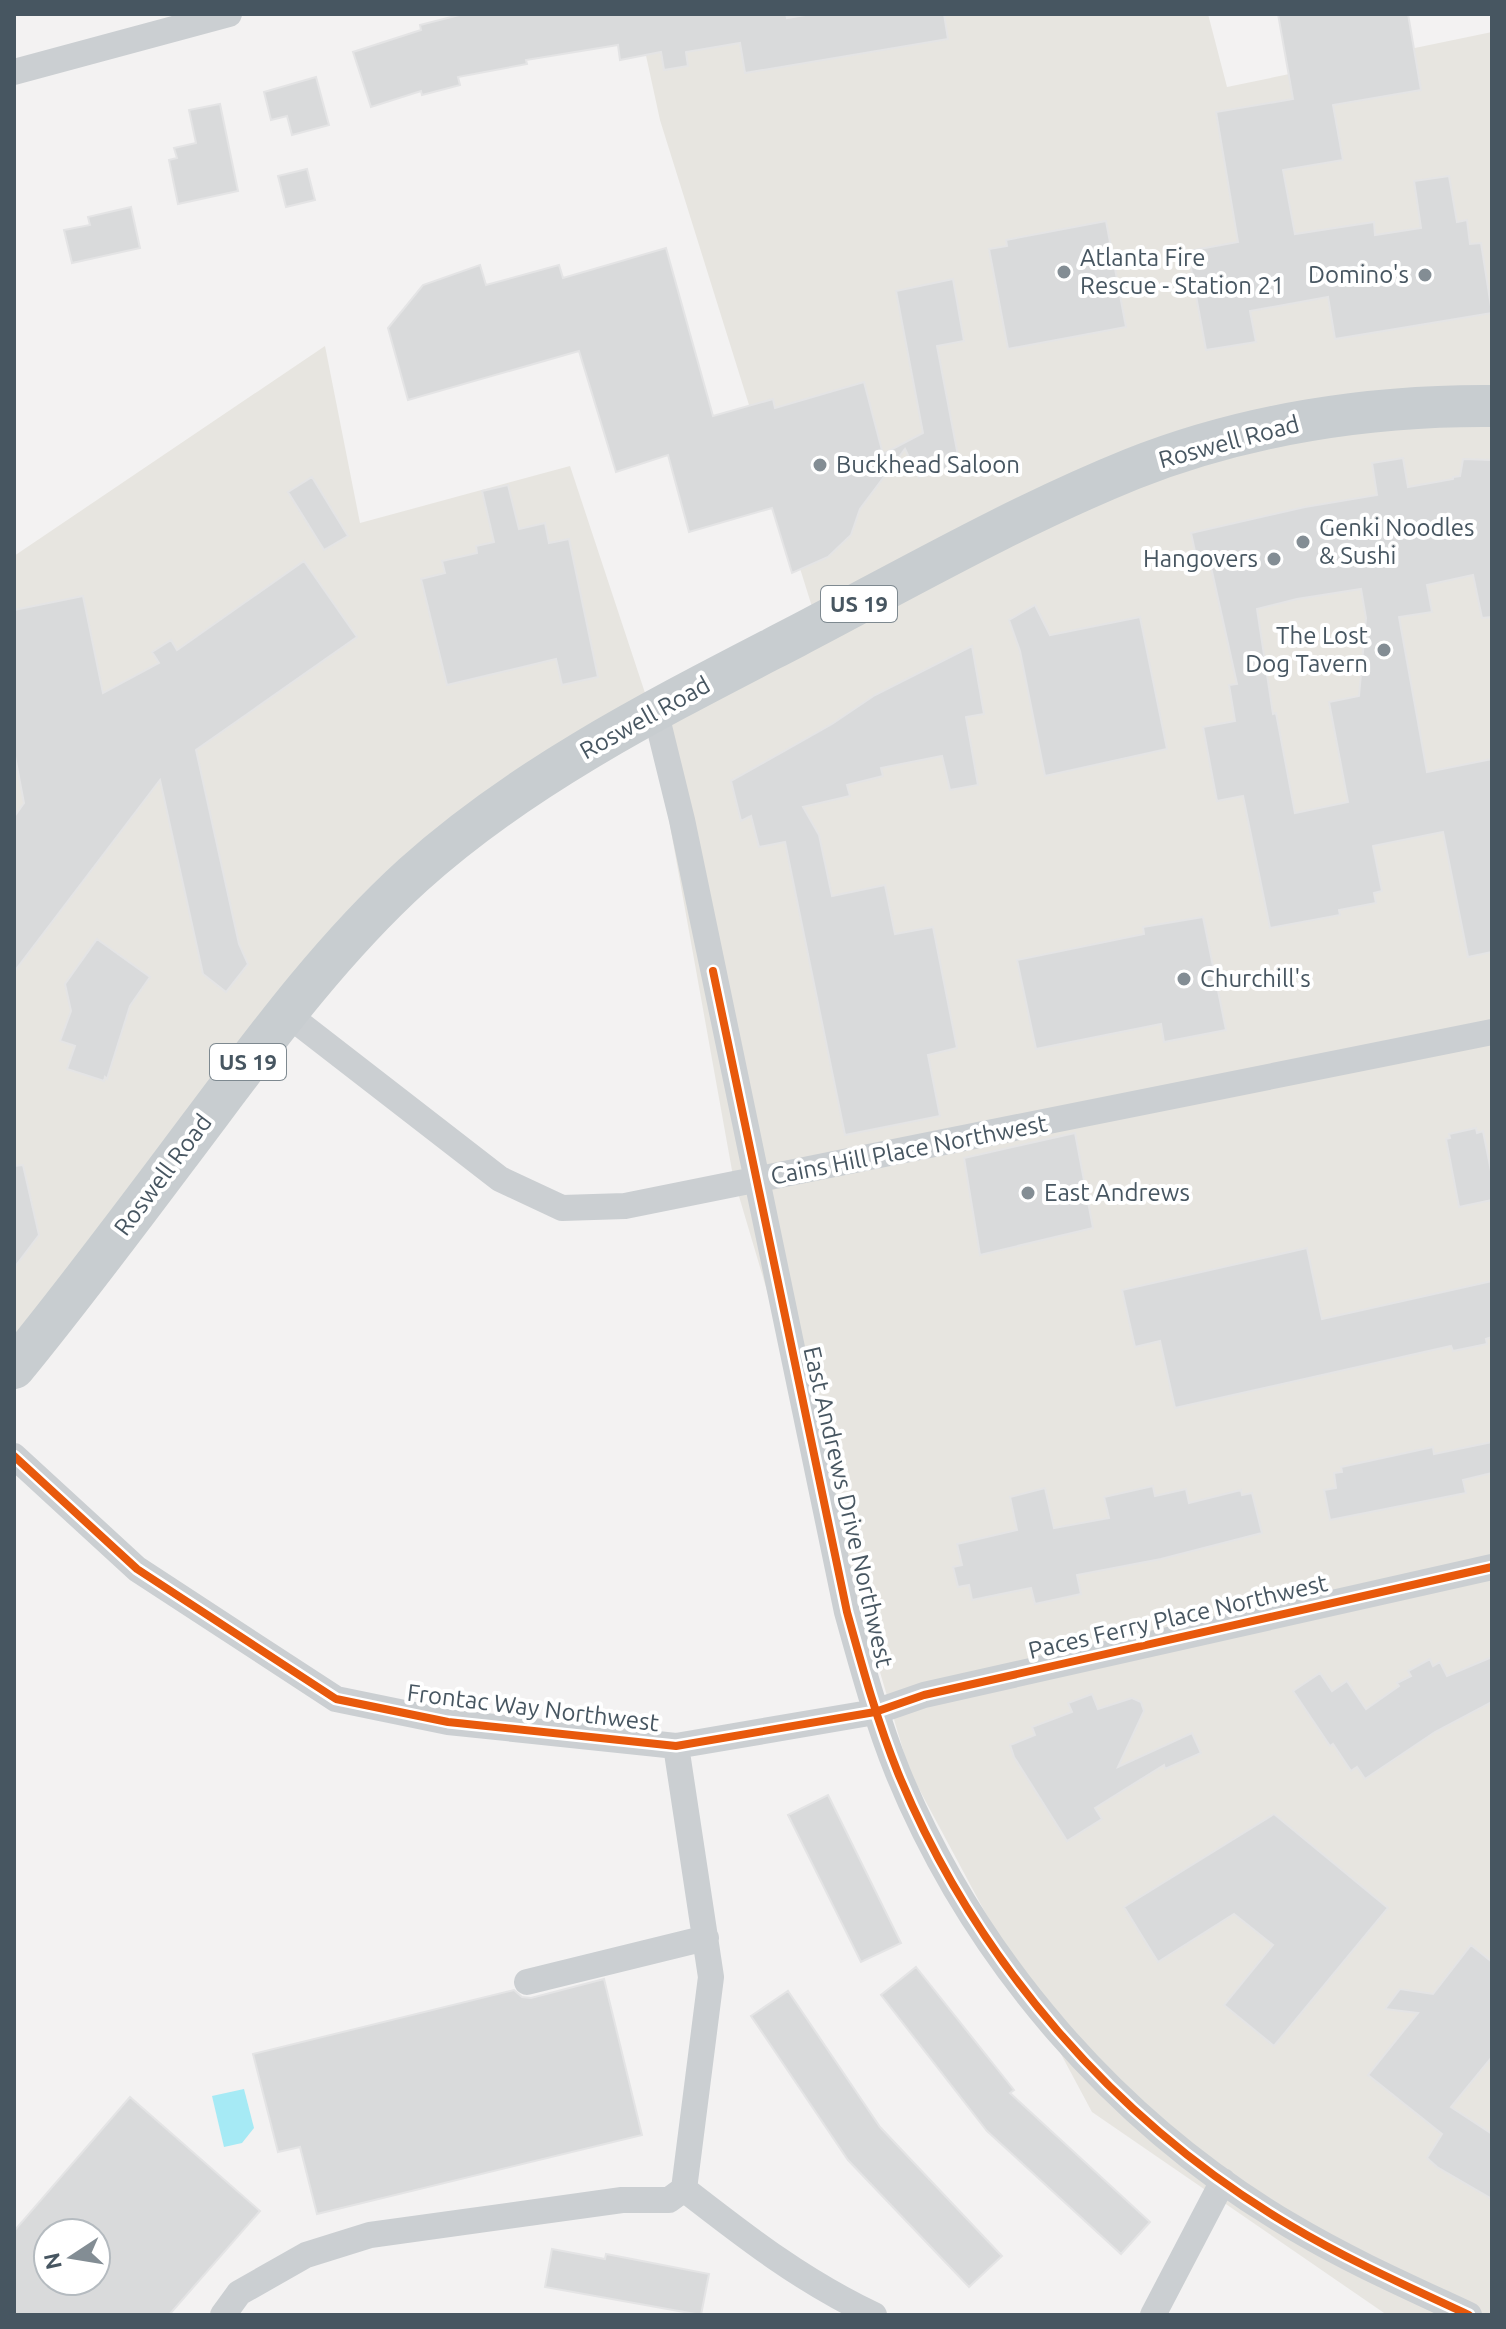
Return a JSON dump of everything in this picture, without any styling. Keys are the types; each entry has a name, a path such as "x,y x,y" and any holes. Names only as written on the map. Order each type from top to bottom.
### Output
{"main road":[{"name":"Roswell Road","path":"14,1368 287,1014 363,925 424,866 552,772 655,710 1055,502 1136,467 1219,440 1328,416 1432,406 1492,406"}],"street":[{"path":"14,72 229,14"},
{"name":"East Andrews Drive Northwest","path":"655,710 687,844 847,1612 875,1712 898,1774 926,1833 957,1891 1002,1960 1042,2012 1096,2073 1144,2119 1223,2181 1311,2237 1469,2315"},
{"name":"Cains Hill Place Northwest","path":"287,1014 500,1179 562,1208 625,1206 1492,1032"},
{"name":"Frontac Way Northwest","path":"14,1456 137,1569 336,1699 448,1722 676,1746"},
{"name":"Paces Ferry Place Northwest","path":"676,1746 875,1712 924,1695 1492,1567"},
{"path":"223,2315 239,2293 306,2255 370,2235 622,2200 669,2200 684,2189 711,1977 676,1746"},
{"path":"527,1982 706,1938"},
{"path":"1153,2315 1223,2181"},
{"path":"684,2189 767,2255 874,2315"}],"shaded area":[{"path":"637,14 1208,14 1227,87 1492,32 1492,2315 1387,2315 1092,2112 909,1770 733,1176 648,703 351,941 14,1360 14,556 325,346 360,523 570,466 648,702 818,626 660,120"}],"water":[{"path":"244,2089 254,2128 242,2143 224,2147 212,2096"}],"building":[{"path":"463,14 786,14 787,18 811,14 944,14 948,39 745,73 740,43 686,52 688,66 664,70 661,52 620,60 618,45 526,60 527,64 458,77 460,85 422,95 421,91 371,107 353,52 421,30 420,25"},
{"path":"1278,14 1408,14 1421,90 1333,105 1343,160 1283,170 1295,234 1374,222 1375,235 1421,228 1414,181 1449,176 1457,222 1467,220 1470,244 1481,243 1492,313 1335,339 1328,297 1250,311 1256,342 1206,350 1190,263 1195,262 1194,250 1238,242 1216,112 1293,99"},
{"path":"316,77 329,125 292,135 287,116 271,120 264,92"},
{"path":"220,104 238,191 178,204 169,160 177,158 174,148 196,143 189,110"},
{"path":"307,169 315,200 286,207 278,176"},
{"path":"131,207 140,248 72,263 64,230 90,225 88,217"},
{"name":"Atlanta Fire Rescue - Station 21","path":"1106,221 1126,327 1008,349 989,249 1007,246 1006,240"},
{"path":"666,248 713,416 773,399 775,408 864,382 883,454 923,433 896,291 953,279 964,341 937,346 959,461 943,470 925,468 919,478 905,449 860,509 851,535 828,557 792,573 772,508 689,532 668,455 616,472 579,351 408,400 388,328 423,285 480,265 486,285 559,265 563,278"},
{"path":"1403,458 1408,487 1460,476 1463,459 1492,460 1492,617 1482,618 1473,575 1427,585 1432,612 1399,617 1427,772 1492,759 1492,952 1468,957 1443,832 1373,846 1382,891 1374,893 1376,903 1339,910 1340,915 1270,928 1243,796 1217,801 1203,727 1235,721 1229,685 1237,684 1209,558 1197,561 1191,533 1305,507 1377,495 1372,463","holes":["1361,589 1366,618 1359,696 1329,702 1348,802 1295,813 1276,713 1273,714 1257,609"]},
{"path":"312,477 348,536 324,550 288,492"},
{"path":"508,485 519,529 545,523 549,543 569,539 598,677 562,685 556,659 447,685 421,579 445,573 442,561 477,553 476,546 494,542 482,491"},
{"path":"304,561 357,637 196,750 239,944 248,964 226,992 203,974 160,780 14,972 14,817 24,803 14,751 14,610 83,596 103,693 159,663 152,652 171,640 177,650"},
{"path":"1035,605 1050,635 1140,617 1167,749 1045,776 1020,651 1009,620"},
{"path":"972,646 984,714 966,717 978,785 950,790 942,756 881,768 883,776 847,785 850,796 803,807 819,835 832,896 885,885 895,934 933,927 957,1048 928,1055 940,1116 845,1135 785,842 759,847 751,816 741,821 731,781 832,724 875,695"},
{"path":"1203,917 1226,1030 1164,1042 1161,1024 1036,1049 1017,960 1144,934 1143,927"},
{"path":"97,939 150,977 130,1006 104,1081 67,1069 75,1046 60,1041 71,1011 65,984"},
{"path":"1476,1128 1477,1133 1483,1131 1492,1176 1492,1200 1459,1207 1446,1139 1450,1138 1449,1134"},
{"name":"East Andrews","path":"1075,1133 1093,1228 980,1255 964,1158"},
{"path":"23,1165 39,1235 14,1268 14,1166"},
{"path":"1307,1248 1322,1319 1492,1281 1492,1337 1486,1339 1487,1344 1453,1351 1451,1346 1175,1408 1160,1341 1135,1347 1122,1290"},
{"path":"1492,1442 1492,1473 1463,1480 1466,1493 1330,1520 1324,1490 1336,1488 1334,1473 1342,1472 1341,1467 1433,1447 1434,1454"},
{"path":"1153,1486 1155,1496 1186,1489 1189,1503 1241,1490 1242,1495 1252,1493 1262,1533 1161,1559 1077,1575 1081,1594 1035,1604 1031,1588 972,1600 969,1585 958,1587 953,1567 962,1565 957,1544 1017,1530 1010,1497 1045,1488 1054,1528 1109,1518 1104,1497"},
{"path":"1492,1657 1492,1702 1435,1732 1365,1779 1357,1767 1351,1771 1333,1744 1330,1746 1293,1691 1320,1673 1332,1691 1347,1681 1366,1709 1399,1686 1397,1683 1411,1676 1408,1671 1430,1659 1433,1666 1440,1662 1447,1676"},
{"path":"1092,1694 1098,1709 1132,1698 1141,1702 1144,1711 1118,1767 1192,1733 1201,1753 1165,1769 1164,1765 1095,1808 1102,1819 1067,1841 1014,1757 1010,1745 1035,1735 1032,1727 1072,1712 1068,1703"},
{"path":"828,1795 901,1943 861,1962 788,1815"},
{"path":"1274,1814 1388,1908 1274,2046 1224,2005 1273,1945 1234,1914 1158,1962 1124,1907"},
{"path":"1471,1945 1492,1962 1492,2057 1451,2107 1492,2134 1492,2199 1427,2158 1442,2134 1368,2075 1418,2013 1385,2009 1400,1989 1433,1994"},
{"path":"916,1967 1014,2090 1010,2093 1150,2222 1121,2254 987,2131 881,1995"},
{"path":"604,1979 642,2135 317,2214 300,2147 278,2152 253,2054 514,1990 522,1997 531,1998"},
{"path":"788,1991 880,2127 1002,2256 969,2287 848,2160 751,2016"},
{"path":"130,2097 260,2211 169,2315 14,2315 14,2231"},
{"path":"552,2249 605,2259 606,2254 709,2274 701,2315 545,2287"}],"cycle path":[{"path":"713,971 847,1612 870,1693 898,1773 930,1842 967,1908 1010,1971 1058,2031 1110,2087 1167,2138 1227,2185 1291,2226 1357,2262 1469,2315"},
{"path":"14,1456 137,1569 336,1699 448,1722 676,1746 875,1712 924,1695 1492,1567"}],"place":[{"name":"Atlanta Fire Rescue - Station 21","path":"1064,272"},
{"name":"Domino's","path":"1425,275"},
{"name":"Buckhead Saloon","path":"820,465"},
{"name":"Genki Noodles & Sushi","path":"1303,542"},
{"name":"Hangovers","path":"1274,559"},
{"name":"The Lost Dog Tavern","path":"1384,650"},
{"name":"Churchill's","path":"1184,979"},
{"name":"East Andrews","path":"1028,1193"}]}
